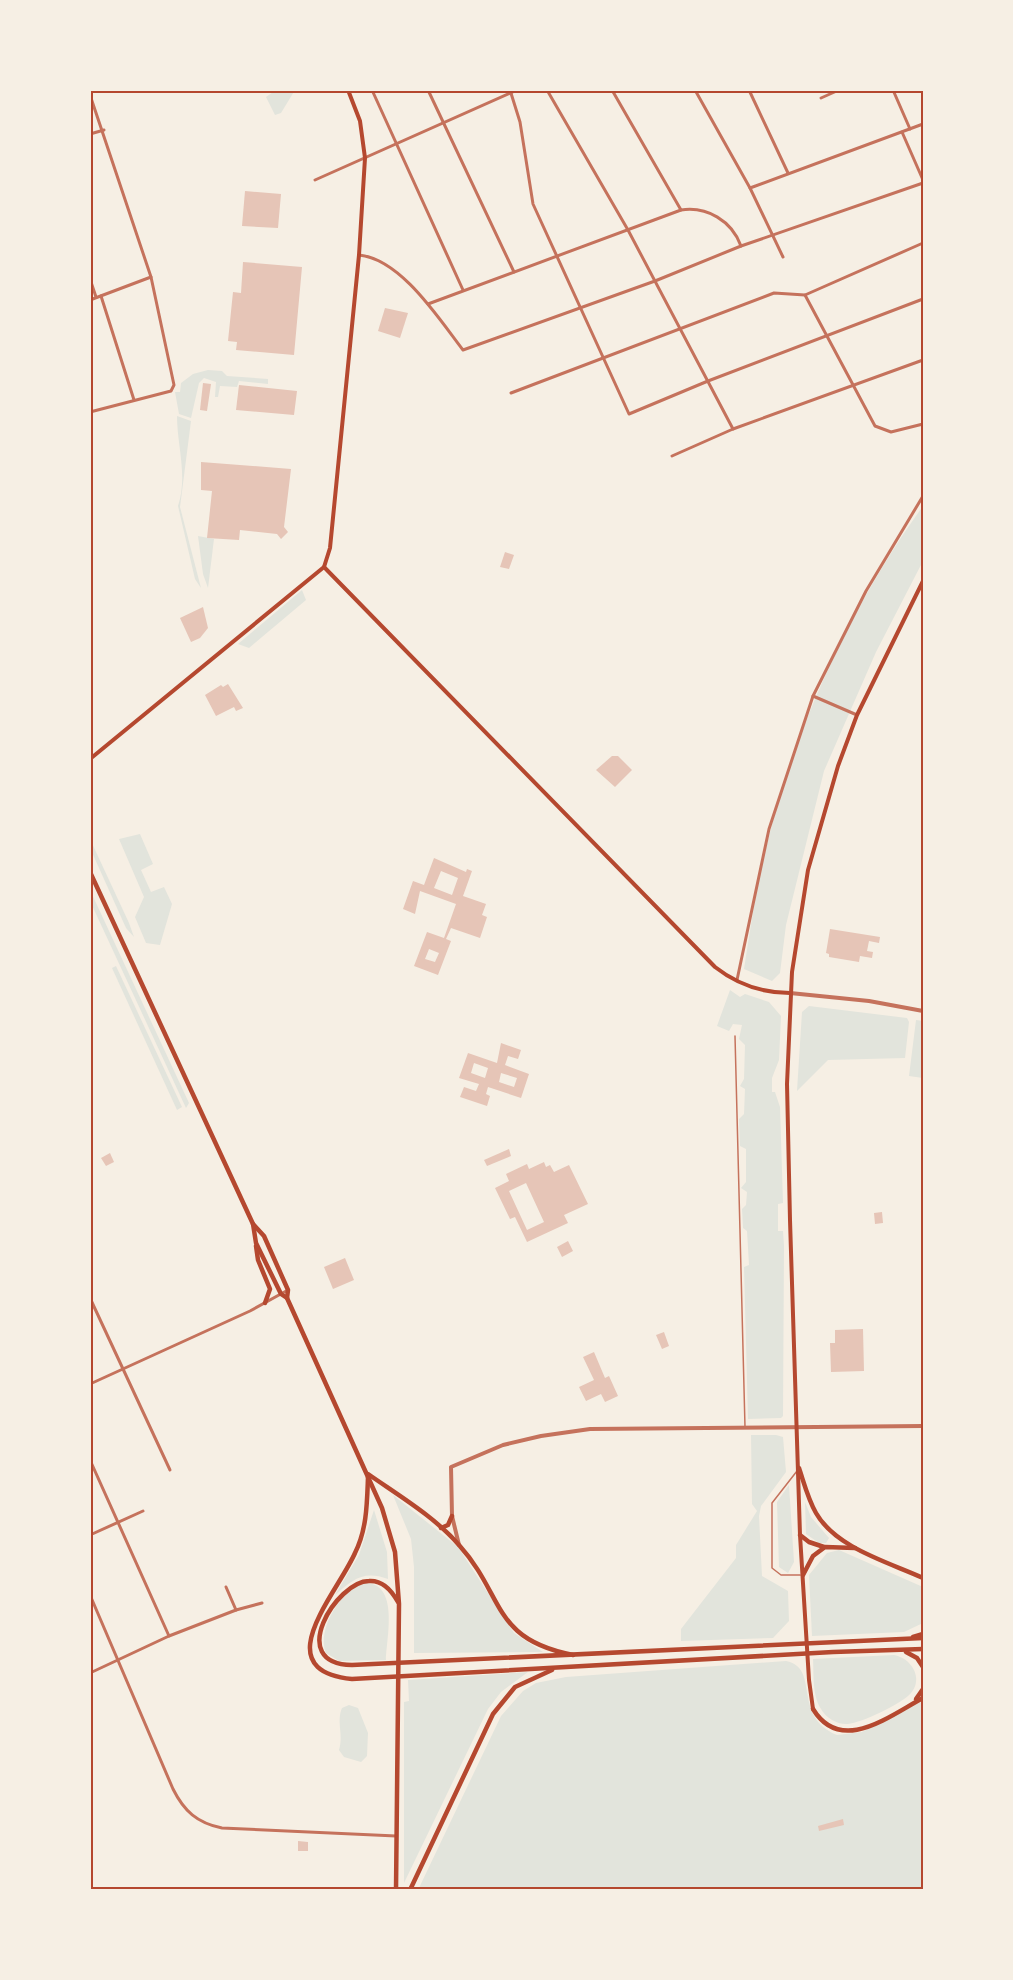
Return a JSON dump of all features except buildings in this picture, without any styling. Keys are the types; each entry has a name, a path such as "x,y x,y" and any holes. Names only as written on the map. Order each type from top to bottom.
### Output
{"main road":[{"path":"90,759 324,567 330,548 359,255 365,158 360,121 348,90"},
{"path":"324,567 715,967 736,981 769,993 790,993"},
{"path":"923,581 857,715 838,766 808,870 790,993 787,1084 800,1535 809,1680 813,1709 826,1725 847,1732 869,1726 923,1698"},
{"path":"90,872 253,1224 256,1252 270,1289 265,1303"},
{"path":"253,1224 264,1236 288,1290 287,1298"},
{"path":"256,1243 281,1294 287,1298 368,1474 392,1536 398,1569 399,1604 396,1890"},
{"path":"799,1468 815,1512 827,1529 858,1549 923,1578"},
{"path":"368,1474 441,1528 459,1545 501,1612 519,1635 553,1651 580,1656"},
{"path":"368,1474 367,1516 356,1553 315,1624 310,1637 310,1657 320,1671 332,1677 352,1679 439,1675 564,1666 923,1649"},
{"path":"441,1528 448,1525 452,1516"},
{"path":"800,1535 809,1542 825,1547 858,1549"},
{"path":"803,1575 813,1556 825,1547"},
{"path":"399,1604 384,1585 369,1581 358,1583 341,1598 324,1623 318,1638 323,1656 333,1663 342,1665 784,1647 899,1640 923,1636"},
{"path":"901,1651 911,1654 923,1667"},
{"path":"438,1661 439,1675"},
{"path":"410,1890 493,1714 525,1680 564,1666"},
{"path":"912,1703 923,1689"}],"street":[{"path":"372,90 463,290"},
{"path":"428,90 514,272"},
{"path":"315,180 517,90"},
{"path":"547,90 628,230 733,429"},
{"path":"612,90 681,210"},
{"path":"695,90 750,188 783,257"},
{"path":"749,90 788,173"},
{"path":"821,98 839,90"},
{"path":"893,90 910,129"},
{"path":"511,92 520,122 533,204 555,258 628,414 923,299"},
{"path":"90,95 104,130 151,277 174,385 171,391 90,412"},
{"path":"750,188 923,124"},
{"path":"90,134 104,130"},
{"path":"359,255 374,258 388,265 428,304 463,350 923,181 902,132"},
{"path":"428,304 681,210 697,207 727,223 736,231 741,246"},
{"path":"511,393 774,293 805,295 923,243"},
{"path":"90,300 151,277"},
{"path":"90,279 96,298"},
{"path":"805,295 875,426 891,432 923,424"},
{"path":"101,296 134,400"},
{"path":"672,456 733,429 923,360"},
{"path":"736,981 769,829 813,696 867,591 923,496"},
{"path":"813,696 857,715"},
{"path":"790,993 868,1001 923,1011"},
{"path":"90,1384 265,1303 288,1290"},
{"path":"90,1298 170,1470"},
{"path":"459,1545 452,1516 451,1467 503,1445 541,1436 590,1429 923,1426"},
{"path":"90,1460 169,1636"},
{"path":"90,1535 143,1511"},
{"path":"226,1587 237,1610"},
{"path":"90,1595 173,1789 189,1814 200,1821 222,1828 397,1836"},
{"path":"90,1672 169,1636 262,1603"}],"lane":[{"path":"735,1036 745,1428"},
{"path":"799,1468 772,1503 772,1568 781,1575 803,1575"}],"shaded area":[{"path":"276,90 295,90 281,113 275,115 266,97"},
{"path":"208,370 222,371 227,376 268,379 268,384 239,381 237,387 220,386 218,397 215,397 216,382 204,378 199,383 191,418 179,414 175,392 180,392 181,383 193,374"},
{"path":"177,416 191,421 180,507 201,588 195,579 178,506 182,472"},
{"path":"923,506 923,561 876,652 824,771 786,925 780,973 772,981 744,969 761,871 790,765 826,674 848,629 896,545"},
{"path":"198,536 214,539 208,588 203,574"},
{"path":"302,590 306,600 249,648 238,644"},
{"path":"140,834 153,864 141,870 151,892 164,887 172,904 160,945 146,943 135,917 144,897 119,839"},
{"path":"90,839 134,937 126,928 90,848"},
{"path":"90,890 189,1103 186,1108 90,901"},
{"path":"116,966 182,1107 177,1110 112,968"},
{"path":"730,990 740,997 745,994 769,1002 781,1016 779,1060 772,1078 772,1092 775,1092 780,1107 783,1203 778,1204 778,1231 783,1231 784,1246 783,1416 781,1418 748,1419 744,1267 749,1265 747,1231 743,1228 742,1209 746,1205 747,1192 741,1188 746,1182 746,1149 740,1146 739,1119 744,1114 745,1089 740,1086 744,1079 745,1045 739,1039 742,1025 733,1024 729,1031 717,1026"},
{"path":"809,1006 907,1018 909,1022 905,1058 828,1060 797,1091 802,1012"},
{"path":"916,1020 923,1021 923,1078 909,1076"},
{"path":"751,1435 783,1437 786,1472 761,1506 759,1516 762,1576 788,1591 789,1621 773,1638 681,1641 681,1629 736,1558 736,1545 757,1511 752,1504"},
{"path":"789,1485 794,1562 788,1573 779,1567 777,1502"},
{"path":"393,1495 458,1547 514,1633 543,1652 414,1653 414,1567 411,1539"},
{"path":"805,1502 811,1517 829,1538 826,1543 819,1543 806,1534"},
{"path":"374,1510 387,1552 388,1579 380,1576 365,1576 348,1584 335,1595 359,1555"},
{"path":"839,1550 923,1587 923,1623 904,1632 812,1636 809,1575 827,1553"},
{"path":"366,1583 377,1586 387,1603 389,1628 386,1660 339,1661 326,1653 324,1643 328,1622 340,1601 357,1586"},
{"path":"894,1655 906,1660 916,1675 915,1687 907,1697 891,1707 854,1723 836,1722 823,1712 815,1691 813,1659"},
{"path":"786,1661 796,1665 802,1673 815,1716 823,1727 837,1735 862,1732 923,1701 923,1890 418,1890 501,1716 523,1691 536,1683 566,1677"},
{"path":"528,1672 501,1692 488,1709 404,1883 404,1702 409,1701 408,1680"},
{"path":"349,1705 358,1708 368,1733 367,1756 361,1762 344,1757 339,1750 340,1713 342,1708"}]}
